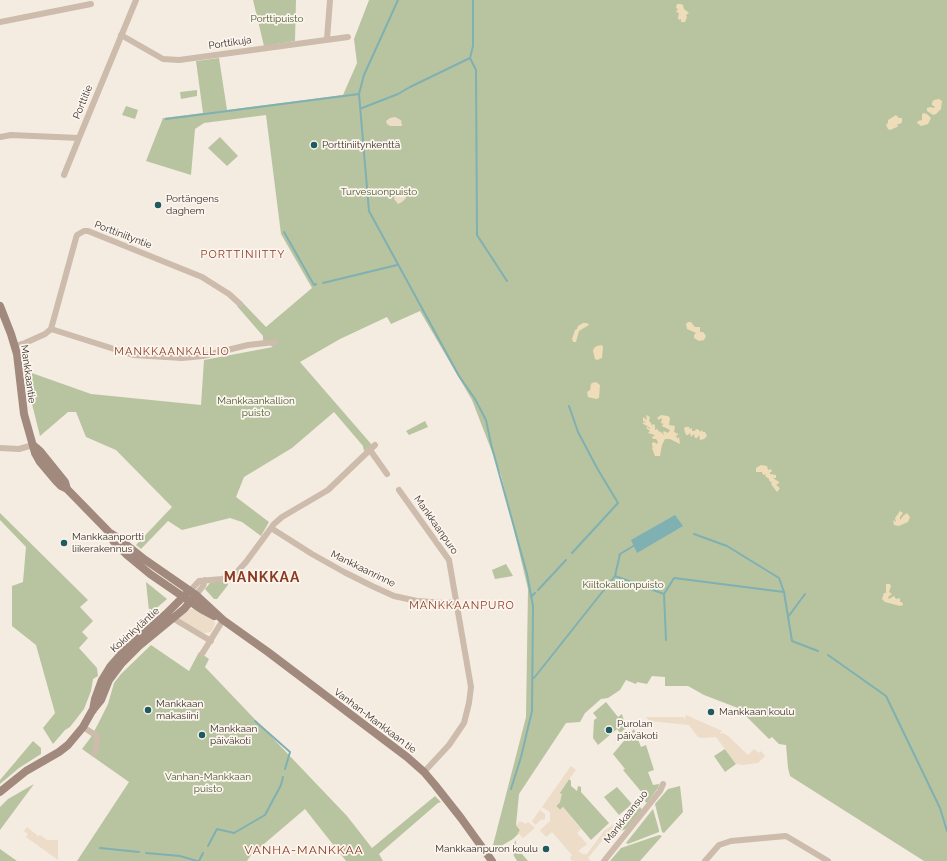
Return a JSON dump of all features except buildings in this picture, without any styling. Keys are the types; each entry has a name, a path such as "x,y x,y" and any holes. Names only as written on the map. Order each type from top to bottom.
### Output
{"main road":[{"name":"Mankkaantie","path":"0,306 15,346 24,414 33,445 40,451 65,482 68,489 110,533 190,596"},
{"name":"Kokinkyläntie","path":"0,792 26,771 63,749 75,738 92,711 102,680 110,667 124,651 170,616 190,596"},
{"name":"Vanhan-Mankkaan tie","path":"190,596 201,609 224,620 407,757 424,772 461,818 492,861"}],"street":[{"name":"Porttitie","path":"64,175 136,0"},
{"path":"327,40 330,0"},
{"path":"0,22 91,4"},
{"name":"Porttikuja","path":"121,35 163,59 179,60 348,36"},
{"path":"0,137 11,135 79,138"},
{"name":"Porttiniityntie","path":"51,329 77,235 84,231 88,231 202,276 224,290 240,304"},
{"path":"15,346 45,334 51,329 126,354 175,358 195,358 248,345 275,342"},
{"path":"0,448 19,449 33,445"},
{"path":"190,596 198,581 222,579 235,574 271,528 282,517 328,490 375,445"},
{"path":"370,450 387,474"},
{"name":"Mankkaanpuro","path":"399,490 449,560 471,687 464,723 449,745 424,772"},
{"name":"Mankkaanrinne","path":"271,528 298,546 337,568 394,596 417,601 446,603 456,602"},
{"path":"170,616 211,641"},
{"path":"202,654 224,620"},
{"path":"83,727 97,736 94,754"},
{"name":"Mankkaansuo","path":"604,861 660,791 663,784"},
{"path":"705,861 719,845 724,843 731,841 786,836 828,861"}],"green space":[{"name":"Porttipuisto","path":"253,0 296,0 295,41 264,46"},
{"path":"369,0 947,0 947,861 924,861 790,776 786,745 779,744 772,737 769,739 738,708 704,695 688,686 665,686 665,677 652,676 647,684 637,682 636,684 626,680 620,690 608,698 601,699 585,713 580,722 566,723 519,794 516,825 520,830 519,833 513,839 496,849 492,849 526,717 528,589 501,475 472,400 420,311 391,324 387,317 340,339 300,362 372,445 364,451 363,446 334,412 292,448 244,477 236,497 269,522 261,536 242,522 230,518 182,530 168,521 141,549 136,545 172,507 116,450 86,437 76,412 68,412 40,436 31,400 33,400 29,372 91,394 201,405 204,360 273,347 263,341 263,336 237,306 242,302 266,327 312,288 281,234 266,115 204,123 195,129 191,175 146,161 163,118 203,113 196,61 219,58 227,110 343,95 357,63 354,39"},
{"path":"197,90 197,96 181,99 180,92"},
{"path":"126,106 138,110 135,119 122,115"},
{"path":"220,137 238,156 227,166 208,148"},
{"path":"425,421 428,427 409,435 406,431"},
{"path":"0,513 88,600 80,607 93,621 82,632 88,638 79,648 97,668 98,676 93,679 91,691 84,709 70,727 65,730 53,744 43,728 55,713 36,645 12,626 12,586 23,582 26,547 0,520"},
{"path":"506,564 513,576 495,579 492,570"},
{"path":"225,580 228,582 228,585 217,599 214,599 205,589 210,583"},
{"path":"146,582 167,599 152,612 149,611"},
{"path":"191,613 200,617 196,623 184,619"},
{"name":"Vanhan-Mankkaan puisto","path":"151,645 189,671 199,652 209,659 205,667 347,816 372,848 435,796 441,802 379,854 383,861 346,861 305,809 251,855 247,861 77,861 129,782 82,749 91,737 108,704 114,683 121,674"},
{"name":"Purolan päiväkoti","path":"606,702 618,717 622,714 626,728 620,733 617,729 598,745 593,738 594,720 597,718 593,713"},
{"path":"634,729 641,747 646,745 654,770 648,772 653,785 659,784 658,788 647,803 641,798 644,795 623,770 625,769 613,754"},
{"path":"33,741 41,748 41,754 19,768 0,784 0,780"},
{"path":"725,749 736,764 725,772 714,756"},
{"path":"569,779 571,781 571,786 577,791 578,786 581,787 581,792 609,823 591,840 563,807 560,810 556,806 560,802 559,794"},
{"path":"34,784 0,830 0,807 8,799"},
{"path":"680,786 683,812 664,833 662,832 655,804 668,789"},
{"path":"617,787 632,804 619,815 604,797"},
{"path":"637,805 642,810 626,829 621,831 616,827"},
{"path":"653,809 659,832 628,844 626,843"},
{"path":"659,835 662,836 640,861 610,861 621,848"},
{"path":"516,840 516,847 528,861 517,861 514,856 512,847"},
{"path":"0,849 17,861 0,861"}],"sand":[{"path":"677,4 683,5 684,9 689,13 686,15 687,17 685,22 681,22 681,19 679,20 678,18 679,13 676,12 678,9 676,8"},
{"path":"939,99 942,101 941,109 933,115 927,111 927,108 934,108 935,107 932,105 932,102"},
{"path":"923,113 927,114 931,118 928,124 921,126 917,123 918,121 922,120"},
{"path":"896,115 899,118 902,118 902,122 897,124 897,127 890,130 886,125 888,120"},
{"path":"691,322 695,327 700,327 700,332 703,332 706,336 704,340 699,341 694,338 696,333 687,329 686,324"},
{"path":"583,323 587,323 589,325 579,331 576,342 573,342 572,339 575,330"},
{"path":"602,345 603,347 602,358 597,360 595,359 593,351 597,346"},
{"path":"596,382 600,385 599,398 596,399 588,397 587,392 590,390 591,384"},
{"path":"646,415 650,417 649,421 652,426 653,424 655,425 655,430 658,429 658,431 664,435 664,431 668,433 670,430 662,426 664,424 661,423 661,418 659,420 657,418 661,415 668,416 670,418 669,425 675,426 674,432 678,435 675,436 677,439 679,437 680,444 670,439 665,439 660,456 655,456 652,448 653,447 656,449 652,446 652,443 654,442 657,444 658,442 652,437 655,435 648,433 650,431 646,428 650,428 642,423 646,422 643,421 643,417 647,420"},
{"path":"685,427 689,427 690,429 692,428 692,431 695,431 696,429 700,432 702,430 707,436 700,440 699,435 695,438 694,434 691,437 690,433 686,435 684,429"},
{"path":"761,465 767,466 768,470 771,469 772,472 770,472 770,474 776,475 776,478 773,478 779,482 776,485 780,488 777,492 771,484 772,482 770,482 765,476 766,474 763,475 762,472 756,472 756,468"},
{"path":"900,511 903,513 900,520 907,513 910,517 908,522 899,526 894,525 893,520 896,522 895,518"},
{"path":"886,584 890,584 891,586 889,592 892,594 888,597 889,599 894,596 896,599 900,598 900,602 902,602 903,605 900,606 885,602 882,599 884,593 886,593"}],"shaded area":[{"path":"395,117 401,120 402,126 390,126 387,124 386,121"},
{"path":"400,190 404,192 406,198 398,204 394,199 395,195"},
{"path":"190,609 197,609 213,620 215,623 211,632 204,633 177,618"},
{"path":"686,715 722,731 720,733 728,736 748,755 754,749 759,753 761,751 765,756 758,763 743,765 736,764 716,737 701,738 698,737 689,725 649,721 646,717 684,717 685,719"},
{"path":"571,766 576,770 559,793 562,794 560,802 556,806 560,810 563,807 581,829 577,833 587,844 578,851 583,854 587,854 604,831 613,825 621,831 609,832 588,858 591,861 572,861 570,858 572,855 552,832 546,837 540,830 550,821 550,812 542,807"},
{"path":"540,810 545,814 545,819 542,819 535,825 532,821"},
{"path":"520,821 526,824 528,822 535,828 523,838 518,833 520,830 516,825"},
{"path":"27,827 38,836 40,835 47,840 58,840 58,860 26,837 28,834 24,831"}],"water":[{"path":"675,515 683,526 637,553 631,540"}],"waterway":[{"path":"398,0 364,75 359,94 369,211 459,376 475,399 486,420 491,444 527,574 533,606 532,711 521,757 511,789"},
{"path":"362,108 398,94 470,58 473,46 473,0"},
{"path":"470,58 476,70 477,235 507,281"},
{"path":"166,119 359,94"},
{"path":"284,232 314,285 316,284"},
{"path":"323,283 397,265"},
{"path":"569,406 578,432 618,503 572,553"},
{"path":"694,534 727,546 779,578 784,592 792,641 818,651"},
{"path":"534,678 615,576 620,554 635,545"},
{"path":"538,590 566,560"},
{"path":"615,576 664,594 666,640"},
{"path":"664,594 674,578 784,592"},
{"path":"531,597 535,593"},
{"path":"788,617 805,594"},
{"path":"828,655 886,696 940,808 947,831"},
{"path":"255,721 290,752 285,769"},
{"path":"208,846 217,829 234,833 265,815 281,785 283,777"},
{"path":"100,848 139,852"},
{"path":"146,853 180,856 197,861"},
{"path":"199,861 203,853"}],"place":[{"name":"Porttiniitynkenttä","path":"314,145"},
{"name":"Portängens daghem","path":"158,205"},
{"name":"Mankkaanportti liikerakennus","path":"64,543"},
{"name":"Mankkaan makasiini","path":"148,710"},
{"name":"Mankkaan koulu","path":"711,712"},
{"name":"Purolan päiväkoti","path":"609,730"},
{"name":"Mankkaan päiväkoti","path":"202,735"},
{"name":"Mankkaanpuron koulu","path":"546,849"}],"district":[{"name":"PORTTINIITTY","path":"243,255"},
{"name":"MANKKAANKALLIO","path":"172,352"},
{"name":"MANKKAA","path":"262,578"},
{"name":"MANKKAANPURO","path":"462,606"},
{"name":"VANHA-MANKKAA","path":"304,850"}],"park label":[{"name":"Turvesuonpuisto","path":"379,192"},
{"name":"Mankkaankallion puisto","path":"256,406"},
{"name":"Kiiltokallionpuisto","path":"623,585"}]}
